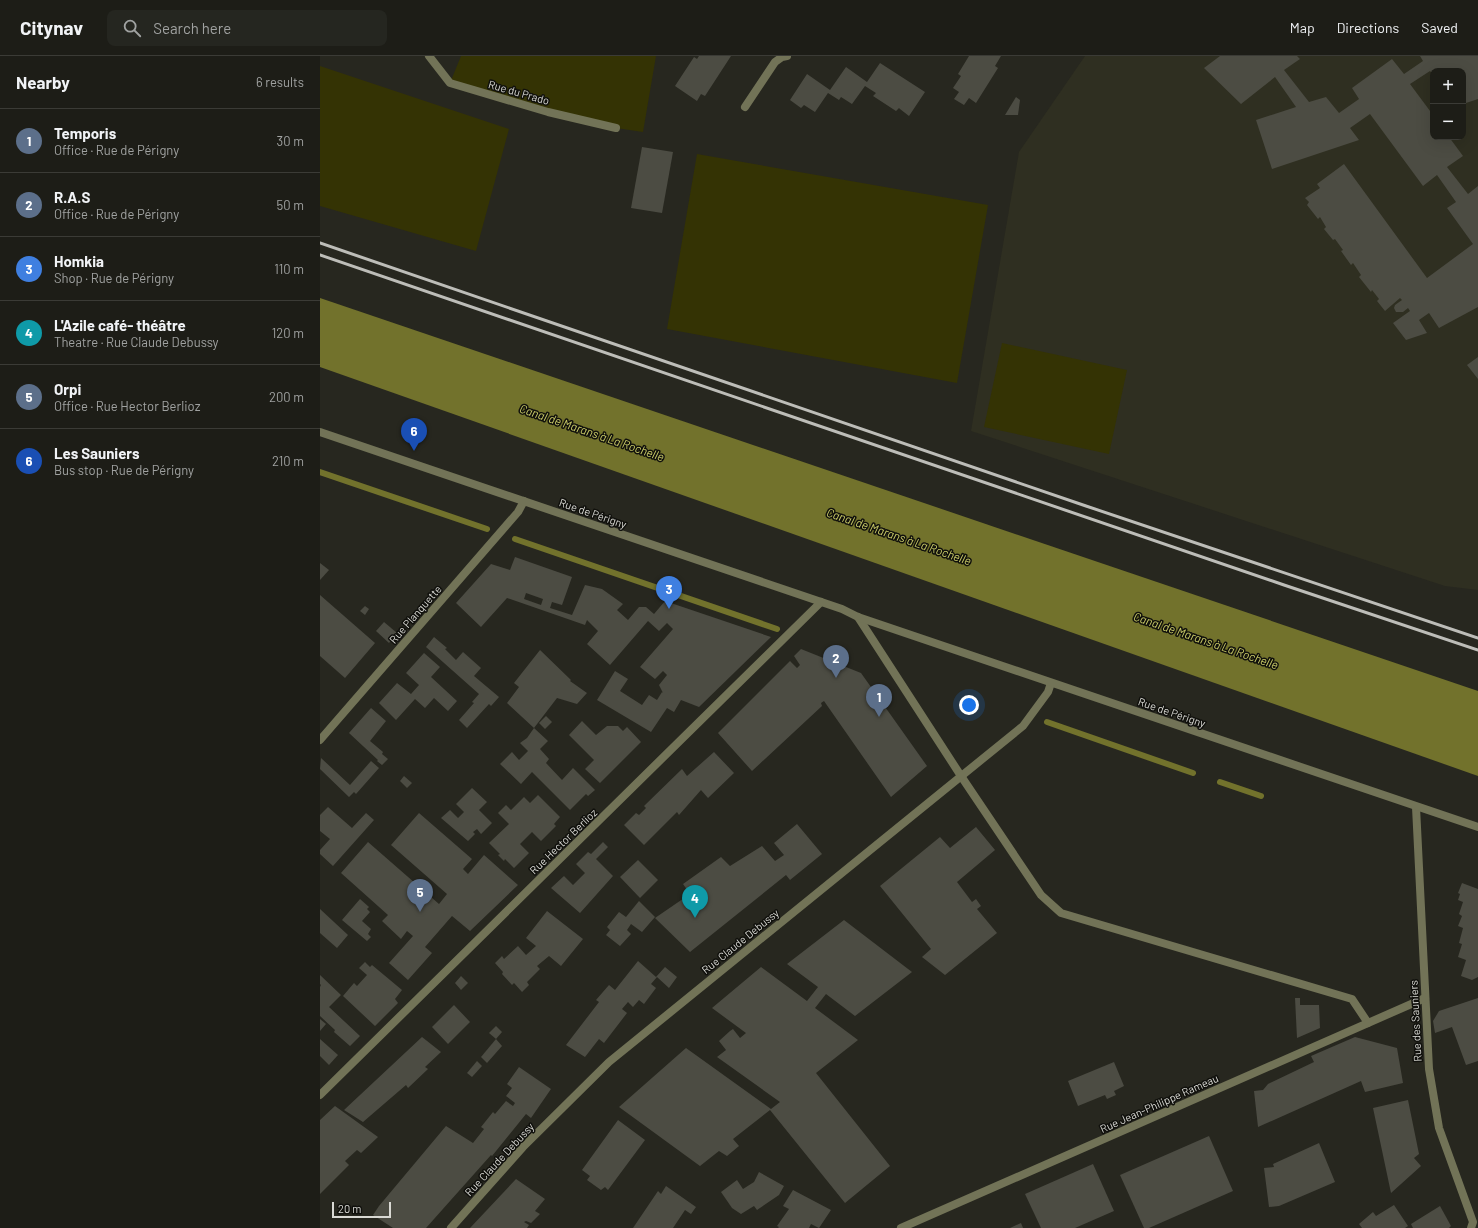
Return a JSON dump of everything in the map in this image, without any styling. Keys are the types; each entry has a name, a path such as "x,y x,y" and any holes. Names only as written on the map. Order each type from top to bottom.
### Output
{"street":[{"name":"Rue du Prado","path":"429,56 450,83 548,112 616,128"},
{"path":"746,107 774,62 787,56"},
{"name":"Rue de Périgny","path":"320,432 821,602 858,617 1478,828"},
{"name":"Rue Planquette","path":"320,740 518,512 524,501"},
{"name":"Rue Hector Berlioz","path":"320,1095 821,602"},
{"path":"858,617 961,776 1041,895 1061,913 1352,999 1368,1023"},
{"name":"Rue Claude Debussy","path":"451,1228 523,1148 609,1062 1023,726 1048,692 1051,682"},
{"name":"Rue des Sauniers","path":"1416,807 1429,1069 1439,1128 1473,1222 1471,1228"},
{"name":"Rue Jean-Philippe Rameau","path":"902,1228 1425,998"}],"shaded area":[{"path":"461,56 656,56 643,132 616,128 450,83"},
{"path":"1085,56 1478,56 1478,590 1445,586 971,431 1019,152"},
{"path":"320,66 509,129 476,251 320,206"},
{"path":"697,154 988,205 957,383 667,329"},
{"path":"1002,343 1127,370 1109,454 984,427"}],"water":[{"name":"Canal de Marans à La Rochelle","path":"320,298 1478,691 1478,776 320,367"}],"building":[{"path":"699,56 731,56 705,96 701,94 697,101 675,86 694,57 697,59"},
{"path":"969,56 1001,56 995,66 998,68 976,103 969,98 964,105 954,99 959,92 953,88 961,76 958,74"},
{"path":"1220,56 1297,56 1300,59 1284,70 1309,102 1326,97 1339,113 1359,99 1352,88 1392,59 1404,74 1423,61 1420,56 1478,56 1478,99 1466,103 1466,68 1430,68 1430,71 1410,84 1430,111 1430,140 1451,140 1463,156 1447,167 1468,194 1478,186 1478,307 1439,328 1429,313 1419,320 1427,333 1406,340 1393,323 1410,311 1408,308 1403,312 1396,312 1394,308 1395,305 1402,300 1400,298 1385,311 1377,301 1379,299 1372,290 1371,292 1359,277 1361,275 1353,263 1351,265 1335,239 1333,240 1324,229 1326,227 1320,217 1318,219 1307,205 1309,202 1305,198 1320,188 1317,184 1344,164 1427,278 1473,244 1447,208 1456,202 1437,175 1423,186 1370,114 1350,128 1359,140 1272,169 1256,120 1296,107 1275,77 1241,104 1204,68"},
{"path":"880,63 925,92 909,116 899,108 896,111 873,96 876,93 865,86 852,104 841,97 839,100 828,93 815,112 804,105 801,108 790,100 807,74 830,90 846,67 867,82"},
{"path":"1016,97 1020,100 1018,115 1005,115"},
{"path":"642,147 673,152 662,213 631,208"},
{"path":"1478,357 1478,379 1467,365"},
{"path":"515,557 572,577 562,605 552,602 550,608 572,615 585,585 602,589 623,604 617,610 628,620 639,607 646,607 654,614 665,601 771,637 699,707 681,700 674,712 667,708 651,732 597,700 615,671 628,679 620,691 642,705 649,695 657,700 662,692 663,693 659,685 667,675 663,671 655,679 640,667 673,629 667,623 659,631 648,621 610,665 587,644 598,631 587,620 585,625 507,598 481,627 456,603 491,564 510,570","holes":["526,593 543,599 541,605 524,599"]},
{"path":"320,563 329,570 320,580"},
{"path":"320,595 375,643 345,678 320,656"},
{"path":"365,606 369,609 365,615 360,611"},
{"path":"384,622 397,633 389,643 376,631"},
{"path":"434,637 447,648 445,649 456,660 463,652 481,668 474,676 499,697 491,706 489,704 467,728 459,720 474,703 472,702 479,694 426,647"},
{"path":"801,649 861,673 927,766 891,797 824,701 821,703 822,706 752,771 718,733 790,661 797,668 800,665 794,656"},
{"path":"540,650 571,680 570,681 587,693 577,704 557,698 534,728 507,703 519,687 514,683"},
{"path":"424,653 440,667 431,677 457,701 448,711 434,698 425,708 415,699 396,720 379,703 397,683 411,694 419,685 406,673"},
{"path":"371,708 386,721 370,741 383,752 382,754 388,759 382,765 349,733"},
{"path":"546,716 552,722 545,729 539,723"},
{"path":"582,721 596,735 607,726 618,726 623,731 627,727 641,742 600,783 585,769 594,760 569,735"},
{"path":"534,728 548,741 540,749 549,759 546,763 562,780 573,768 595,790 588,796 586,794 570,810 532,772 521,784 500,764 512,752 519,760 528,751 520,743 527,738"},
{"path":"714,752 734,773 708,798 701,790 679,815 677,812 644,845 624,825 636,813 639,815 646,808 644,806 682,769 687,776"},
{"path":"321,758 350,785 371,761 379,768 356,794 354,792 349,797 320,769"},
{"path":"404,776 412,783 407,788 400,781"},
{"path":"472,788 487,802 479,810 492,823 481,834 477,829 473,832 475,834 468,841 441,818 450,810 458,818 464,812 456,804"},
{"path":"538,795 560,817 554,824 556,826 541,841 532,832 520,844 529,853 514,868 505,859 504,861 498,855 500,854 489,843 509,824 498,813 506,805 511,810 524,797 530,803"},
{"path":"328,807 352,828 366,813 374,820 333,866 320,854 320,850 330,839 320,831 320,815"},
{"path":"419,813 472,859 463,869 468,874 484,855 518,885 470,931 452,916 425,947 432,953 408,980 389,963 413,936 407,931 401,939 382,921 388,915 341,873 368,842 439,904 447,894 391,845"},
{"path":"797,824 822,854 790,880 786,875 690,952 655,918 690,894 683,884 721,857 730,866 762,846 775,861 784,855 774,843"},
{"path":"976,827 995,850 957,882 972,902 976,899 981,906 977,909 997,933 945,975 922,957 931,949 880,886 940,837 950,848"},
{"path":"603,842 608,847 596,859 613,876 580,913 551,888 564,876 573,885 585,873 576,864 588,852 591,854"},
{"path":"638,860 658,880 640,898 620,877"},
{"path":"1462,883 1478,889 1478,977 1472,980 1461,976 1466,960 1458,957 1462,944 1459,943 1463,928 1458,926 1462,916 1459,914 1463,902 1458,900 1460,894 1458,893"},
{"path":"360,899 369,907 367,909 370,912 362,921 371,929 368,934 371,937 367,941 342,920"},
{"path":"639,901 655,917 642,932 631,924 627,930 631,934 620,946 606,935 610,930 607,927 619,912 626,917"},
{"path":"320,909 348,935 337,948 320,933"},
{"path":"547,911 583,939 561,966 549,956 537,966 540,969 527,982 529,985 522,992 514,983 512,985 495,963 502,956 504,959 518,946 526,955 536,946 526,938"},
{"path":"844,920 912,972 855,1016 826,994 815,1008 858,1040 816,1073 890,1166 845,1203 770,1110 733,1139 739,1146 727,1156 719,1151 700,1166 619,1107 686,1048 771,1109 780,1102 717,1057 726,1050 719,1041 730,1031 733,1029 740,1038 746,1033 712,1008 761,967 807,1001 818,987 787,964"},
{"path":"638,961 656,977 665,967 677,977 669,988 657,977 651,984 656,988 644,1004 639,1000 633,1007 628,1002 622,1009 627,1013 604,1043 599,1039 585,1057 566,1045 599,1002 596,1000 609,985 615,990"},
{"path":"365,962 370,967 372,965 402,990 395,999 398,1003 375,1026 343,996 354,983 357,986 367,975 359,968"},
{"path":"320,975 341,995 329,1007 360,1036 350,1046 334,1032 335,1030 320,1016"},
{"path":"461,976 468,983 461,990 455,983"},
{"path":"1295,998 1300,998 1300,1005 1319,1005 1320,1028 1297,1038"},
{"path":"1478,998 1478,1061 1466,1065 1452,1027 1435,1033 1433,1021 1439,1011"},
{"path":"454,1005 470,1022 448,1044 432,1027"},
{"path":"320,1019 326,1024 320,1031"},
{"path":"496,1026 502,1032 496,1039 489,1033"},
{"path":"422,1037 441,1052 425,1067 428,1069 408,1088 406,1085 363,1122 344,1110"},
{"path":"1355,1037 1397,1048 1403,1083 1365,1092 1361,1081 1258,1127 1254,1091 1263,1090 1268,1084 1314,1062 1311,1056"},
{"path":"320,1039 338,1055 329,1065 320,1056"},
{"path":"496,1039 502,1046 487,1063 481,1057"},
{"path":"477,1061 482,1066 472,1077 467,1073"},
{"path":"1114,1062 1124,1086 1114,1091 1116,1095 1107,1099 1105,1095 1078,1106 1068,1081"},
{"path":"519,1067 551,1089 531,1118 526,1114 492,1156 491,1155 426,1228 393,1228 373,1215 446,1126 473,1143 484,1129 481,1127 493,1112 495,1114 506,1101 513,1106 515,1103 506,1096 512,1088 507,1084"},
{"path":"1408,1100 1419,1154 1414,1158 1421,1166 1391,1193 1373,1108"},
{"path":"335,1106 378,1137 361,1153 357,1150 345,1161 349,1165 320,1194 320,1120"},
{"path":"618,1120 645,1140 608,1190 605,1187 601,1190 587,1180 590,1176 582,1170"},
{"path":"1209,1136 1233,1191 1149,1228 1144,1228 1120,1175"},
{"path":"1319,1143 1335,1182 1279,1206 1269,1207 1264,1168 1274,1167 1273,1164"},
{"path":"1093,1164 1114,1211 1075,1228 1041,1228 1025,1194"},
{"path":"759,1172 784,1186 779,1195 757,1210 754,1206 741,1214 732,1208 721,1192 737,1180 743,1189 754,1182"},
{"path":"516,1179 545,1199 535,1211 540,1214 531,1223 526,1221 524,1222 529,1225 527,1228 470,1228"},
{"path":"666,1186 696,1207 691,1214 685,1210 673,1228 633,1228 658,1191 661,1194"},
{"path":"793,1190 831,1210 819,1228 811,1224 809,1228 778,1228 779,1227 777,1226 789,1209 783,1206"},
{"path":"1394,1205 1408,1226 1405,1228 1362,1228 1359,1224 1373,1212 1376,1216"},
{"path":"1440,1206 1451,1226 1449,1228 1413,1228 1411,1224"},
{"path":"1021,1223 1023,1228 1010,1228"}],"waterway":[{"path":"320,472 487,529"},
{"path":"515,539 777,629"},
{"path":"1047,722 1193,773"},
{"path":"1220,782 1261,796"}],"railway":[{"path":"320,243 1086,506 1478,638"},
{"path":"320,255 1478,650"}],"place":[{"name":"Les Sauniers","path":"414,451"},
{"name":"Homkia","path":"669,609"},
{"name":"R.A.S","path":"836,678"},
{"name":"Temporis","path":"879,717"},
{"name":"Orpi","path":"420,912"},
{"name":"L'Azile café- théâtre","path":"695,918"}]}
